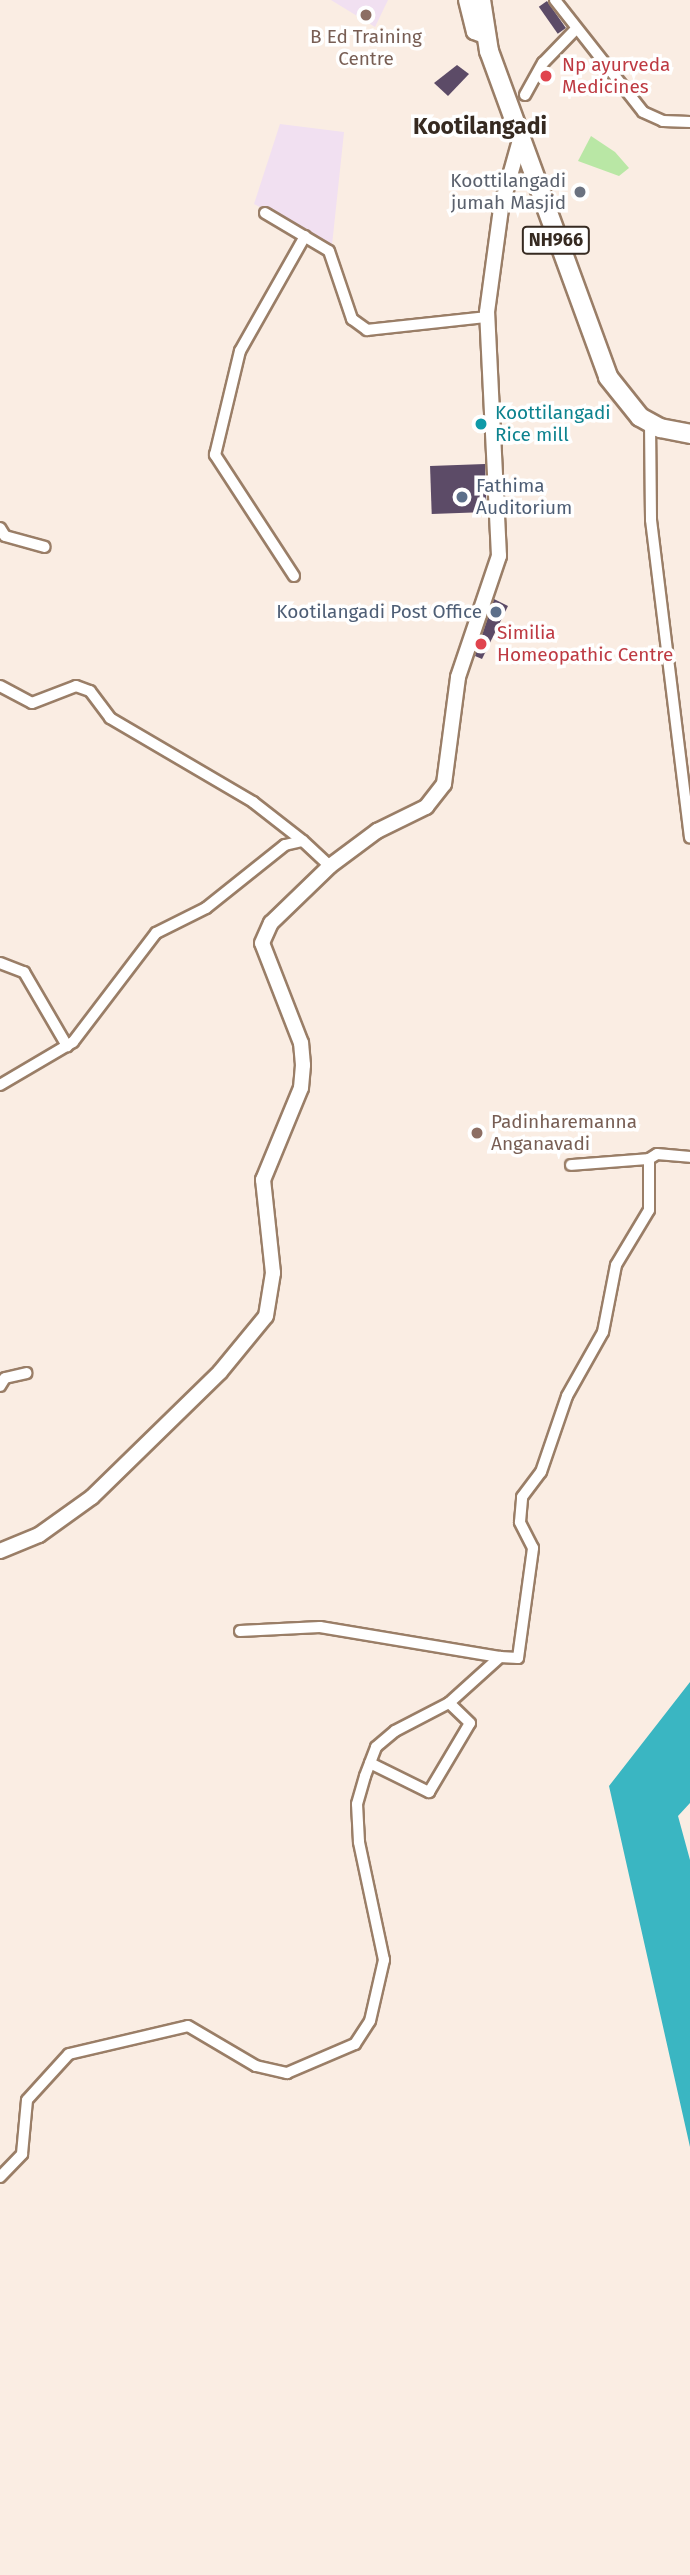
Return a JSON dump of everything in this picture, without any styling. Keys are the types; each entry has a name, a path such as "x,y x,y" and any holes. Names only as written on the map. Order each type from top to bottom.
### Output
{"highway":[{"name":"NH966","path":"481,0 487,37 519,144 592,344 623,399 650,423 690,433"}],"main road":[{"path":"466,0 474,32 487,37"},
{"path":"0,1551 39,1535 92,1497 220,1372 266,1316 274,1273 263,1180 301,1088 303,1065 301,1043 262,943 271,923 330,866 377,831 426,807 444,784 460,669 499,556 487,317 500,208 519,144"}],"street":[{"path":"555,0 643,112 663,121 689,122"},
{"path":"525,95 543,64 576,29"},
{"path":"265,213 329,251 348,309 367,330 487,317"},
{"path":"295,576 215,455 240,351 305,236"},
{"path":"650,423 651,520 690,838"},
{"path":"0,528 5,536 45,547"},
{"path":"0,686 32,703 76,685 90,691 110,718 253,802 330,866"},
{"path":"0,1085 67,1045 156,933 205,908 285,845 303,841"},
{"path":"0,963 24,972 67,1045"},
{"path":"571,1165 649,1159 657,1154 690,1157"},
{"path":"240,1632 320,1628 518,1658 531,1588 533,1548 520,1522 522,1497 541,1472 567,1396 603,1332 625,1242 645,1222 649,1159"},
{"path":"0,1386 5,1378 26,1373"},
{"path":"0,2177 22,2154 27,2100 69,2053 188,2026 256,2066 287,2073 355,2044 381,1990 384,1960 359,1842 357,1804 370,1763 376,1747 395,1731 449,1703 500,1657"},
{"path":"370,1763 429,1792 470,1723 449,1703"}],"shaded area":[{"name":"B Ed Training Centre","path":"331,0 388,0 375,27"},
{"path":"280,124 344,132 332,245 254,204"}],"green space":[{"path":"591,136 615,152 629,168 619,176 578,161"}],"water":[{"path":"690,1682 690,1803 678,1816 690,1860 690,2147 609,1786"}],"building":[{"path":"547,1 566,28 558,34 539,7"},
{"path":"457,65 469,74 448,96 434,83"},
{"name":"Fathima Auditorium","path":"485,464 487,512 432,514 430,466"},
{"path":"494,599 508,606 482,659 475,656"}],"place":[{"name":"B Ed Training Centre","path":"366,15"},
{"name":"Np ayurveda Medicines","path":"546,76"},
{"name":"Koottilangadi jumah Masjid","path":"580,192"},
{"name":"Koottilangadi Rice mill","path":"481,424"},
{"name":"Fathima Auditorium","path":"462,497"},
{"name":"Kootilangadi Post Office","path":"496,612"},
{"name":"Similia Homeopathic Centre","path":"481,644"},
{"name":"Padinharemanna Anganavadi","path":"477,1133"}],"district":[{"name":"Kootilangadi","path":"480,126"}]}
